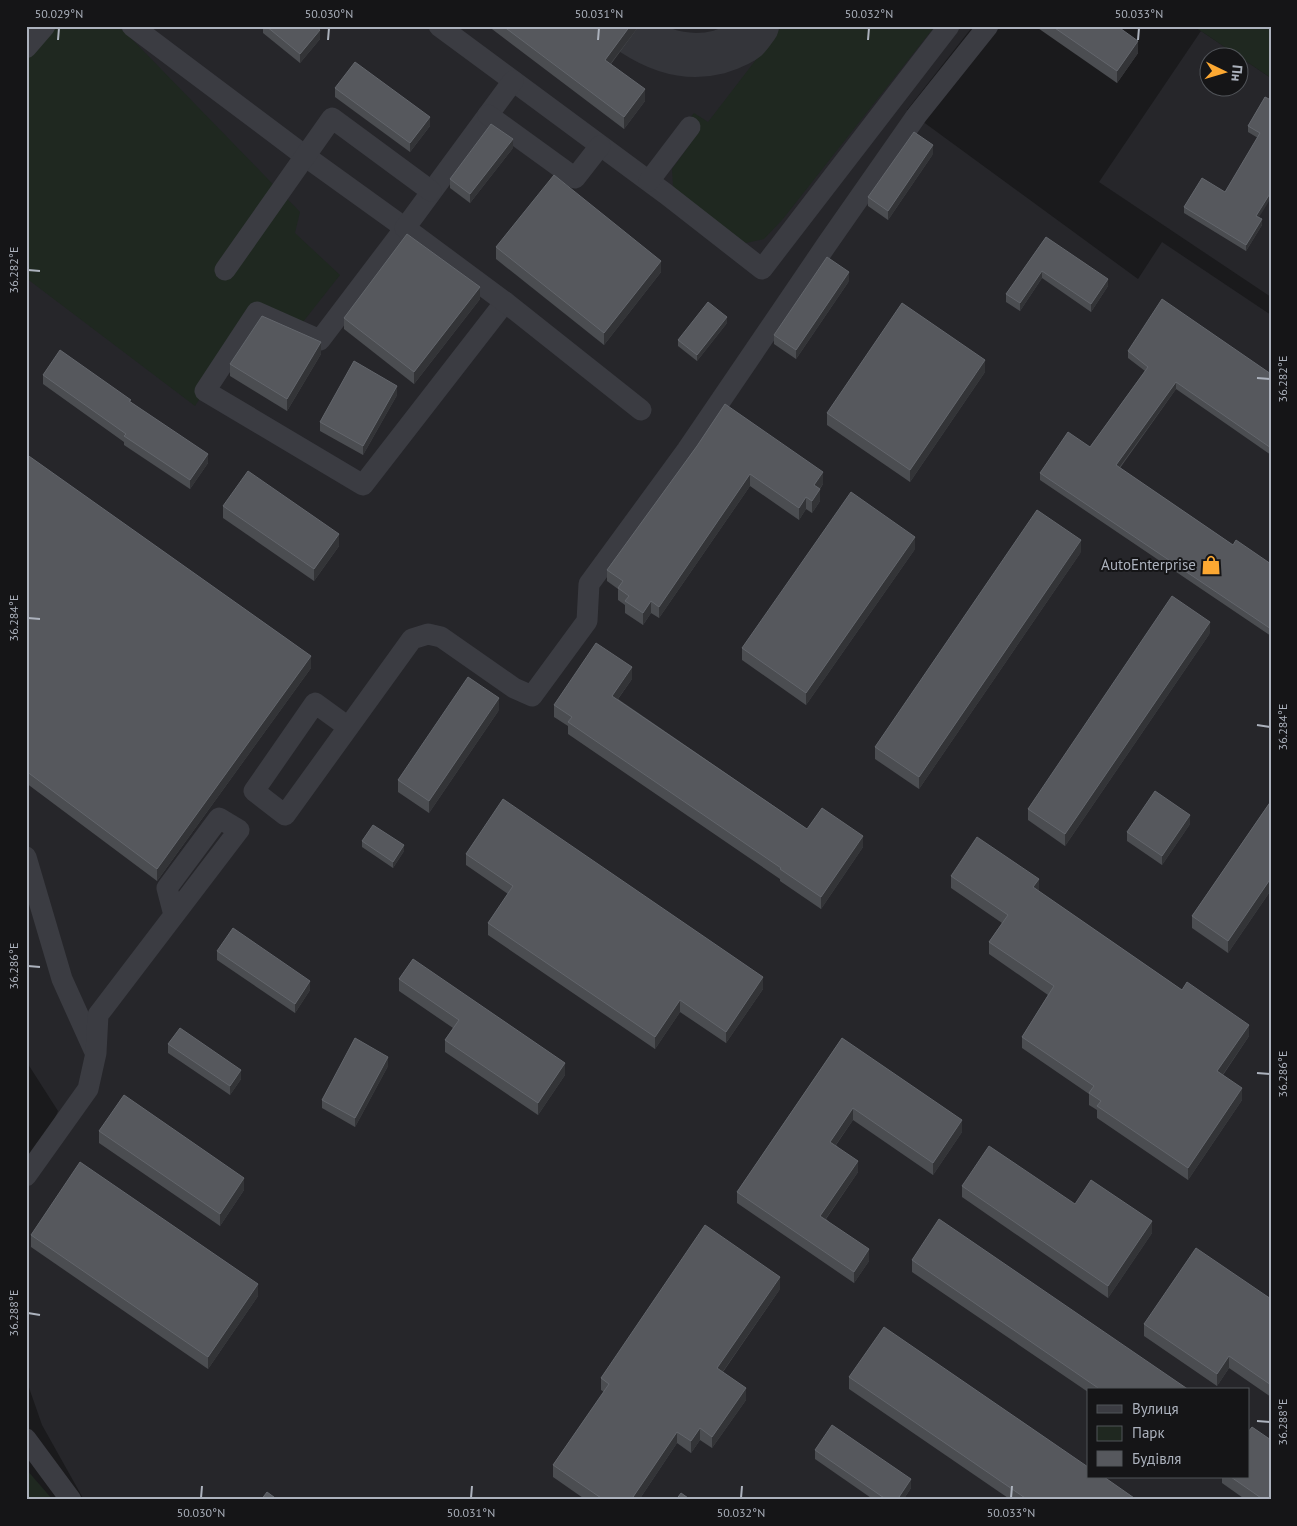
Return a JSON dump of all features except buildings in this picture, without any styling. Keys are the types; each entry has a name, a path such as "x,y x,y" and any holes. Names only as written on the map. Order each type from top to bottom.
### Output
{"lane":[{"path":"26,48 45,26"},
{"path":"132,26 305,156 505,302 641,410"},
{"path":"439,26 649,182 762,269 949,26"},
{"path":"348,727 316,703 254,791 285,815 412,639 428,634 441,637 514,688 532,696 587,621 589,584 688,450 827,244 917,115 988,26"},
{"path":"505,302 363,485 205,391 257,312 320,340 513,81"},
{"path":"488,115 576,178 600,146"},
{"path":"224,270 332,118 431,191"},
{"path":"649,182 690,127"},
{"path":"26,858 62,979 96,1053"},
{"path":"26,1176 88,1089 96,1053 98,1015 174,915"},
{"path":"26,1439 71,1500"}],"shaded area":[{"path":"26,26 973,26 907,110 1138,279 1162,242 1271,315 1271,1500 84,1500 42,1425 26,1379 26,1185 58,1111 26,1061"},
{"path":"1201,31 1226,48 1200,48 1200,98 1250,98 1250,64 1271,78 1271,297 1099,182"}],"green space":[{"path":"26,26 117,26 127,34 300,212 295,233 340,275 299,327 258,307 195,406 26,278"},
{"path":"782,26 935,26 783,219 764,239 746,243 686,204 673,186 672,169 691,143 682,128 694,113 708,122"},
{"path":"1193,26 1271,26 1271,78 1250,64 1250,48 1226,48"},
{"path":"26,1469 53,1500 26,1500"}],"taxiway":[{"path":"633,34 663,49 696,55 719,52 737,45 747,39 757,26"}],"place":[{"name":"AutoEnterprise","path":"1211,565"}]}
